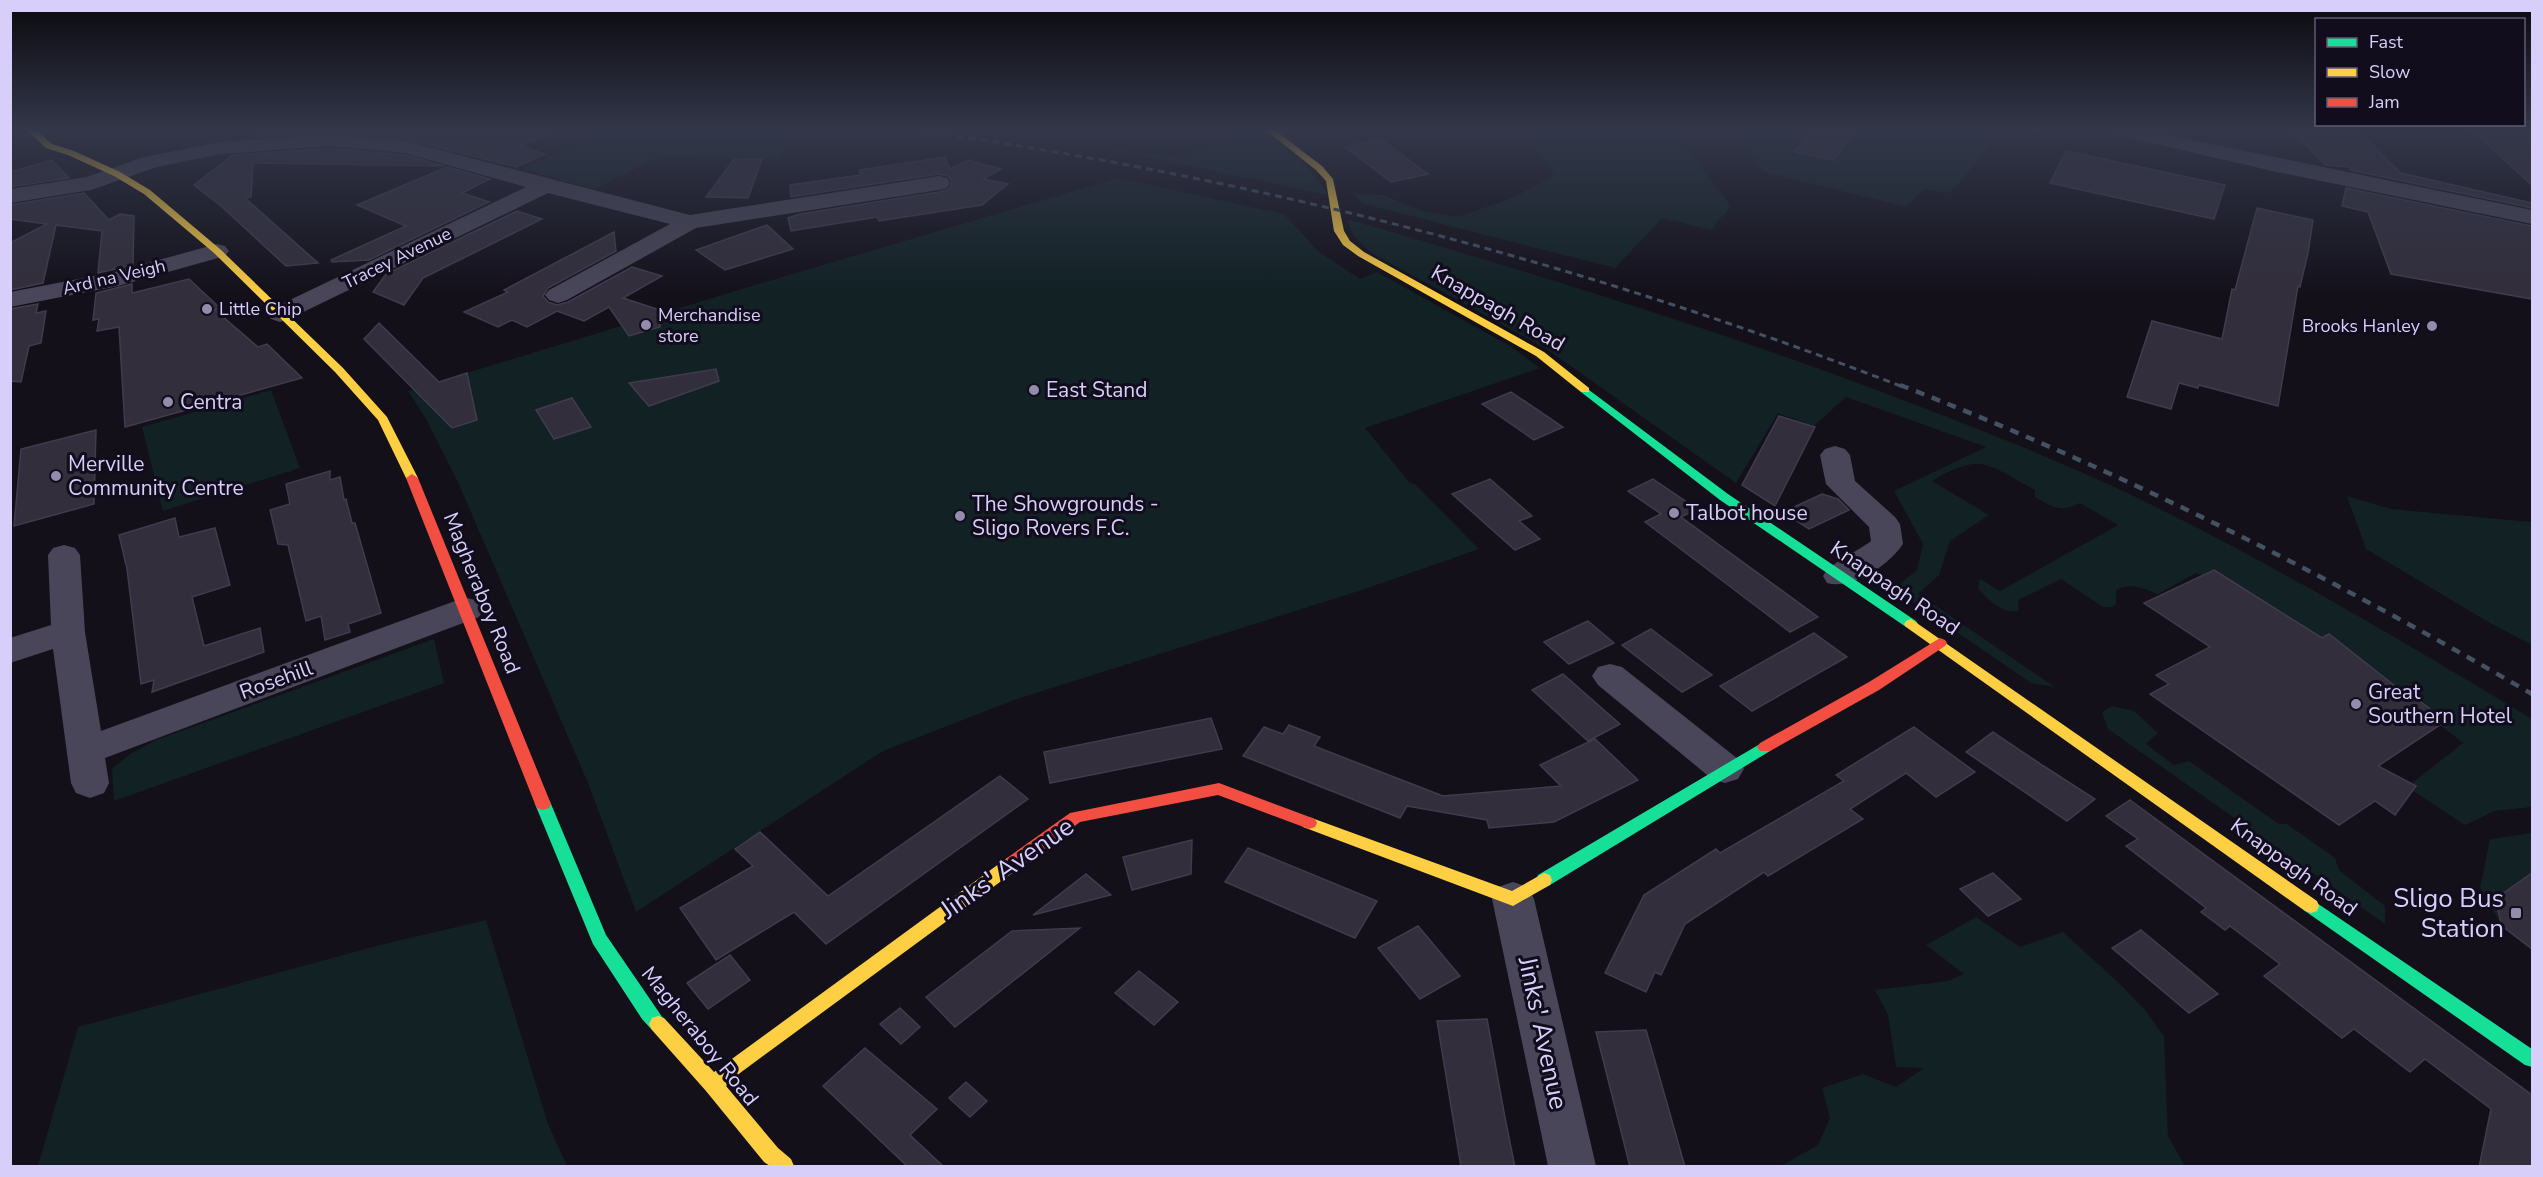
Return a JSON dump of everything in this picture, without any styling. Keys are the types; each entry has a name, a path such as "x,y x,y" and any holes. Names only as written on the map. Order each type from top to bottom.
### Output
{"street":[{"path":"10,196 73,186"},
{"name":"Magheraboy Road","path":"137,186 217,251 339,370 383,419 420,494 467,609 525,762 599,939 648,1013 713,1085 771,1155 784,1167"},
{"path":"546,186 690,222"},
{"name":"Tracey Avenue","path":"280,314 546,186"},
{"path":"558,295 690,222 920,186"},
{"name":"Knappagh Road","path":"1331,186 1340,231 1346,243 1361,254 1540,354 1639,434 1717,492 1940,643 2431,991 2532,1059"},
{"path":"2391,186 2532,217"},
{"name":"Ard na Veigh","path":"10,300 118,279 217,251"},
{"path":"1835,455 1841,484 1884,524 1887,544 1869,559 1839,576"},
{"name":"Rosehill","path":"64,555 68,632 87,767 467,609"},
{"path":"10,651 68,632"},
{"path":"1513,899 1725,770 1874,686 1940,643"},
{"path":"1610,676 1725,770"},
{"name":"Jinks' Avenue","path":"713,1085 752,1053 1076,817 1219,789 1513,899 1572,1167"}],"shaded area":[{"path":"583,186 600,186 594,189"},
{"name":"The Showgrounds - Sligo Rovers F.C.","path":"1091,186 1155,186 1284,214 1319,252 1360,279 1377,272 1510,346 1540,368 1365,428 1410,483 1415,484 1479,549 1362,590 1017,699 883,751 636,912 588,783 457,480 426,419 408,391"},
{"path":"1284,186 1322,186 1327,195"},
{"path":"1535,186 1716,186 1731,206 1711,230 1662,218 1615,268 1364,204 1353,194 1383,195 1425,212 1458,217 1515,197"},
{"path":"1822,186 1956,186 1949,193 1924,189 1906,207"},
{"path":"1347,219 1708,330 1850,380 2007,441 2148,503 2390,634 2532,719 2532,807 2495,811 2465,825 2407,787 2463,743 2332,640 2325,644 2233,586 2196,573 2158,594 2137,587 2121,588 2116,590 2116,603 2113,607 2103,607 2061,579 2018,600 2018,611 2006,610 1995,605 1978,588 1980,579 2000,591 2118,525 2080,503 2068,508 2057,508 2046,504 2035,497 2035,490 1995,468 1974,464 1963,466 1932,481 1989,515 1950,541 1939,575 1918,594 2055,687 2031,683 1894,589 1917,570 1923,544 1894,491 1986,447 1846,397 1814,426 1778,413 1736,483 1548,350 1370,252 1353,235"},
{"path":"271,390 300,468 163,511 142,427"},
{"path":"2347,496 2391,509 2532,522 2532,645 2490,623 2366,549"},
{"path":"434,639 444,683 114,801 112,769 130,754 156,740"},
{"path":"2112,706 2134,711 2158,733 2146,744 2174,765 2189,761 2279,824 2287,824 2335,858 2339,870 2385,906 2385,924 2108,729 2102,712"},
{"path":"2532,833 2532,877 2525,879 2496,899 2502,926 2480,888 2490,839"},
{"path":"1976,917 2020,947 2063,932 2145,1010 2164,1036 2168,1136 2185,1166 1781,1166 1818,1145 1830,1118 1822,1088 1863,1074 1896,1087 1924,1068 1896,1067 1888,1015 1875,990 1948,981 1964,974 1926,945"},
{"path":"486,920 548,1124 567,1166 38,1166 78,1027 380,945"}],"building":[{"path":"195,186 252,186 251,197 245,198 318,263 286,266 221,206"},
{"path":"402,186 476,186 462,193 489,202 369,260 332,262 331,260 406,226 357,205"},
{"path":"714,186 752,186 748,198 706,197"},
{"path":"790,186 862,186 791,197"},
{"path":"950,186 1006,186 982,205 879,221 877,217 791,231 788,218 800,214 949,189"},
{"path":"2063,186 2225,186 2214,219"},
{"path":"2426,186 2457,186 2532,203 2532,208"},
{"path":"2346,188 2532,226 2532,299 2391,274 2368,212 2342,206"},
{"path":"84,193 109,220 120,214 134,216 133,265 98,273 102,231 56,225 43,283 10,290 10,243 47,224 10,219 10,205"},
{"path":"2257,208 2313,220 2308,253 2300,287 2298,286 2278,406 2199,385 2198,388 2179,383 2171,409 2127,397 2152,321 2222,339 2232,289 2235,290"},
{"path":"517,211 542,219 423,278 404,305 373,292 386,274"},
{"path":"767,225 793,249 725,270 696,250"},
{"path":"614,232 616,251 548,288 543,296 548,302 557,305 568,302 632,267 662,276 623,298 660,310 660,327 629,336 609,307 584,321 557,311 527,327 512,320 498,327 464,312 508,292 504,290"},
{"path":"189,279 220,308 215,310 258,347 267,344 302,378 125,427 119,327 97,331 99,319 93,320 96,293 132,284 132,293"},
{"path":"38,304 36,313 46,311 41,343 29,346 21,382 10,381 10,309"},
{"path":"379,323 439,382 467,373 477,420 452,428 364,339"},
{"path":"716,369 719,381 649,406 629,383"},
{"path":"1511,392 1563,427 1534,440 1482,404"},
{"path":"572,398 591,427 554,439 536,410"},
{"path":"1779,416 1815,427 1775,506 1742,485"},
{"name":"Merville Community Centre","path":"96,430 94,504 14,526 21,449"},
{"path":"330,471 330,480 340,477 344,500 346,499 352,523 355,523 381,613 348,624 350,632 325,640 321,616 306,621 288,545 278,544 270,510 290,504 286,484"},
{"path":"1490,479 1532,516 1519,521 1540,539 1515,550 1452,494"},
{"path":"1653,479 1697,509 1681,517 1818,617 1790,632 1645,522 1661,514 1628,491"},
{"path":"1822,494 1838,499 1849,510 1809,529 1783,512"},
{"path":"175,518 179,537 215,528 230,585 192,597 204,646 260,628 264,652 152,692 154,680 141,684 127,569 119,535"},
{"name":"Great Southern Hotel","path":"2214,570 2322,638 2329,634 2409,697 2413,696 2446,721 2378,766 2416,786 2395,815 2375,801 2339,825 2150,694 2169,684 2156,675 2210,647 2144,603"},
{"path":"1588,621 1614,643 1569,664 1544,642"},
{"path":"1651,629 1712,675 1682,692 1622,645"},
{"path":"1814,633 1847,657 1752,711 1720,686"},
{"path":"1563,674 1620,724 1588,741 1532,690"},
{"path":"1211,718 1222,749 1050,783 1044,752"},
{"path":"1289,725 1320,737 1314,746 1443,796 1561,786 1540,765 1595,739 1638,780 1554,822 1489,828 1487,820 1407,806 1400,818 1243,756 1264,727 1283,734"},
{"path":"1914,727 1975,772 1936,797 1906,773 1850,809 1863,819 1768,876 1764,872 1685,924 1661,975 1655,972 1646,992 1605,973 1644,895 1716,849 1720,853 1844,781 1836,775"},
{"path":"1993,732 2095,799 2067,821 1966,752"},
{"path":"1000,776 1028,799 826,944 794,912 716,960 680,908 753,866 735,849 760,832 828,896"},
{"path":"2130,800 2532,1095 2532,1167 2479,1167 2491,1109 2425,1059 2410,1072 2354,1029 2342,1038 2264,976 2280,964 2230,926 2225,930 2201,912 2206,908 2126,846 2138,839 2106,816"},
{"path":"1192,840 1191,874 1132,890 1123,857"},
{"path":"1248,848 1377,901 1355,938 1225,882"},
{"path":"1993,873 2021,899 1988,916 1960,889"},
{"name":"Sligo Bus Station","path":"2532,873 2532,949 2502,926 2495,899"},
{"path":"1086,874 1111,895 1033,915"},
{"path":"1418,926 1460,976 1420,999 1378,948"},
{"path":"1080,928 955,1027 926,997 1012,931"},
{"path":"2141,930 2218,994 2189,1013 2112,948"},
{"path":"730,955 750,980 708,1009 687,983"},
{"path":"1139,971 1178,1002 1154,1025 1115,993"},
{"path":"900,1008 920,1027 901,1044 880,1024"},
{"path":"1487,1019 1515,1167 1461,1167 1437,1021"},
{"path":"1646,1030 1685,1167 1630,1167 1596,1032"},
{"path":"865,1048 937,1109 910,1135 944,1167 908,1167 823,1086"},
{"path":"966,1082 987,1101 970,1117 949,1098"}],"railway":[{"path":"1229,186 1420,230 1542,264 1664,302 1903,387"},
{"path":"1900,385 2062,452 2222,527 2378,607 2532,694"}],"traffic: fast":[{"path":"1585,390 1724,497 1911,624"},
{"path":"1544,880 1765,747"},
{"path":"543,804 599,939 648,1013 658,1024"},
{"path":"2311,906 2532,1059"}],"traffic: slow":[{"path":"137,186 217,251 339,370 383,419 412,478"},
{"path":"1331,186 1339,231 1346,243 1361,254 1540,354 1585,390"},
{"path":"1911,624 2311,906"},
{"path":"1309,823 1513,899 1544,880"},
{"path":"713,1085 733,1067 1013,863"},
{"path":"658,1024 713,1085 771,1155 784,1166"}],"traffic: jam":[{"path":"412,478 543,804"},
{"path":"1765,747 1874,686 1940,643"},
{"path":"1013,863 1076,817 1219,789 1309,823"}],"place":[{"name":"Little Chip","path":"207,309"},
{"name":"Merchandise store","path":"646,325"},
{"name":"Brooks Hanley","path":"2432,326"},
{"name":"East Stand","path":"1034,390"},
{"name":"Centra","path":"168,402"},
{"name":"Merville Community Centre","path":"56,476"},
{"name":"Talbot house","path":"1674,513"},
{"name":"The Showgrounds - Sligo Rovers F.C.","path":"960,516"},
{"name":"Great Southern Hotel","path":"2356,704"},
{"name":"Sligo Bus Station","path":"2516,913"}]}
